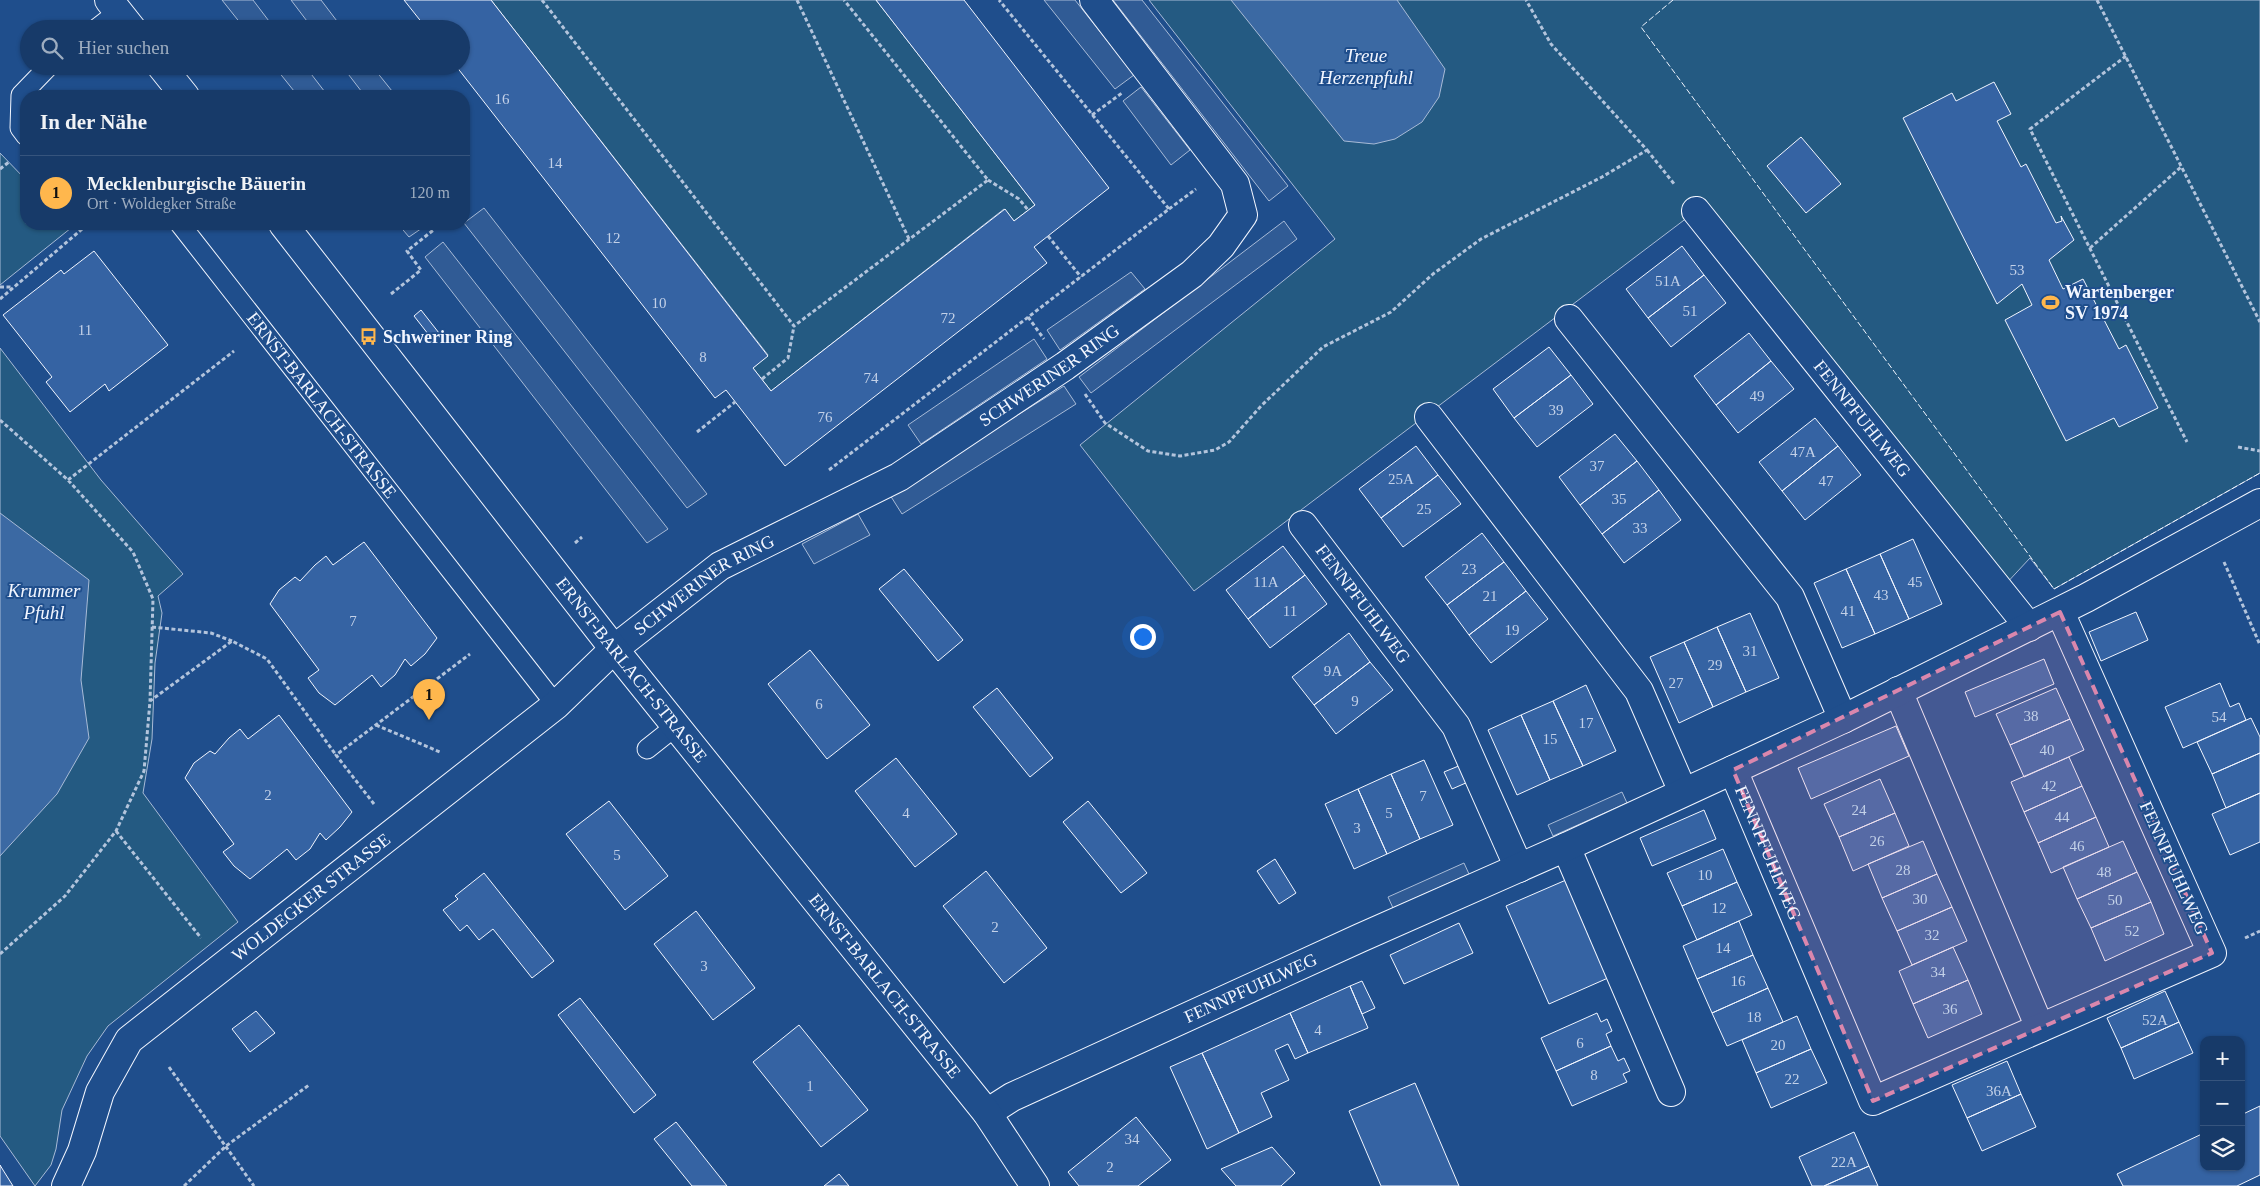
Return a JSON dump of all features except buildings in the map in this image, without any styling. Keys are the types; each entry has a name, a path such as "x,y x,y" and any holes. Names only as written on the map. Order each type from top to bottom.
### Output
{"street":[{"name":"SCHWERINER RING","path":"614,649 720,566 898,477 1065,366 1192,274 1221,246 1243,215 1235,184 1094,0"},
{"path":"168,75 180,90"},
{"name":"FENNPFUHLWEG","path":"1696,211 2029,627"},
{"name":"ERNST-BARLACH-STRASSE","path":"288,230 614,649 987,1112 1035,1186"},
{"path":"1569,318 1790,597 1843,718"},
{"path":"1429,417 1639,691 1684,792"},
{"name":"FENNPFUHLWEG","path":"987,1112 1012,1097 1351,942 1566,847 1843,718 2060,612 2260,503"},
{"name":"FENNPFUHLWEG","path":"1303,525 1456,726 1519,868"},
{"name":"FENNPFUHLWEG","path":"1733,770 1874,1101 2212,953 2060,612"},
{"name":"WOLDEGKER STRASSE","path":"66,1186 82,1151 100,1092 129,1040 556,705 614,649"},
{"path":"1898,691 2040,1028"},
{"path":"1566,847 1671,1092"}],"lane":[{"path":"110,20 120,13"},
{"path":"26,90 40,75"},
{"name":"ERNST-BARLACH-STRASSE","path":"185,230 556,705"},
{"path":"647,749 676,726"}],"path":[{"path":"542,0 794,326"},
{"path":"797,0 909,240"},
{"path":"844,0 988,180 1019,199 1028,210"},
{"path":"823,475 1169,209 999,0"},
{"path":"1526,0 1552,44 1647,150 1696,211"},
{"path":"2097,0 2260,322"},
{"path":"2126,56 2030,129 2187,442"},
{"path":"1065,366 1105,423 1148,451 1180,456 1215,450 1229,442 1261,406 1323,347 1391,312 1433,274 1480,239 1602,177 1647,150"},
{"path":"2090,248 2181,167"},
{"path":"762,379 788,358 794,326 988,180"},
{"path":"0,299 81,230"},
{"path":"391,294 421,270 407,251 433,230"},
{"path":"1048,236 1081,277"},
{"path":"0,287 13,288"},
{"path":"68,480 234,351"},
{"path":"697,432 735,402"},
{"path":"0,420 68,480 134,552 153,599 150,701 144,771 116,831 65,896 0,954"},
{"path":"2238,447 2260,451"},
{"path":"2210,529 2260,645"},
{"path":"152,627 211,633 232,641 266,659 375,806"},
{"path":"150,701 232,641"},
{"path":"336,755 470,654"},
{"path":"376,725 443,753"},
{"path":"116,831 205,944"},
{"path":"169,1067 254,1186"},
{"path":"184,1186 226,1146 309,1085"}],"highlighted area":[{"path":"2060,612 2212,953 1873,1101 1733,770"}],"shaded area":[{"path":"222,0 253,0 268,20 238,20"},
{"path":"291,0 321,0 336,20 306,20"},
{"path":"491,0 876,0 1035,205 1014,221 1004,209 771,391 753,368 768,355"},
{"path":"1044,0 1075,0 1134,75 1115,89"},
{"path":"1113,0 1142,0 1288,186 1269,201"},
{"path":"1149,0 2260,0 2260,473 2054,589 2030,558 2003,587 1704,205 1194,591 1080,445 1335,239"},
{"path":"281,75 312,75 323,90 293,90"},
{"path":"349,75 379,75 391,90 360,90"},
{"path":"1141,87 1190,150 1171,165 1123,101"},
{"path":"0,153 20,174 20,230 69,230 0,285"},
{"path":"484,208 707,494 687,508 469,230 470,218"},
{"path":"1284,221 1297,239 1091,393 1079,377"},
{"path":"403,230 419,230 409,237"},
{"path":"443,242 668,529 647,543 425,257"},
{"path":"1131,272 1145,289 1060,350 1047,330"},
{"path":"1034,339 1047,359 921,444 908,425"},
{"path":"0,348 101,480 183,574 158,596 162,613 155,663 152,739 143,793 238,922 108,1026 87,1056 62,1110 56,1149 51,1165 35,1186 0,1136"},
{"path":"1064,386 1076,404 902,514 890,495"},
{"path":"858,514 870,535 814,564 802,544"},
{"path":"1622,792 1627,803 1553,836 1548,825"},
{"path":"1464,863 1469,874 1393,908 1388,897"}],"water":[{"name":"Treue Herzenpfuhl","path":"1231,0 1397,0 1445,69 1439,97 1422,122 1395,139 1374,144 1344,141"},
{"name":"Krummer Pfuhl","path":"0,513 89,580 81,680 89,738 57,794 0,856"}],"fence":[{"path":"1673,0 1641,27 2054,589 2260,473"}],"place":[{"name":"Wartenberger SV 1974","path":"2051,302"},
{"name":"Schweriner Ring","path":"369,337"},
{"name":"Mecklenburgische Bäuerin","path":"429,720"}]}
